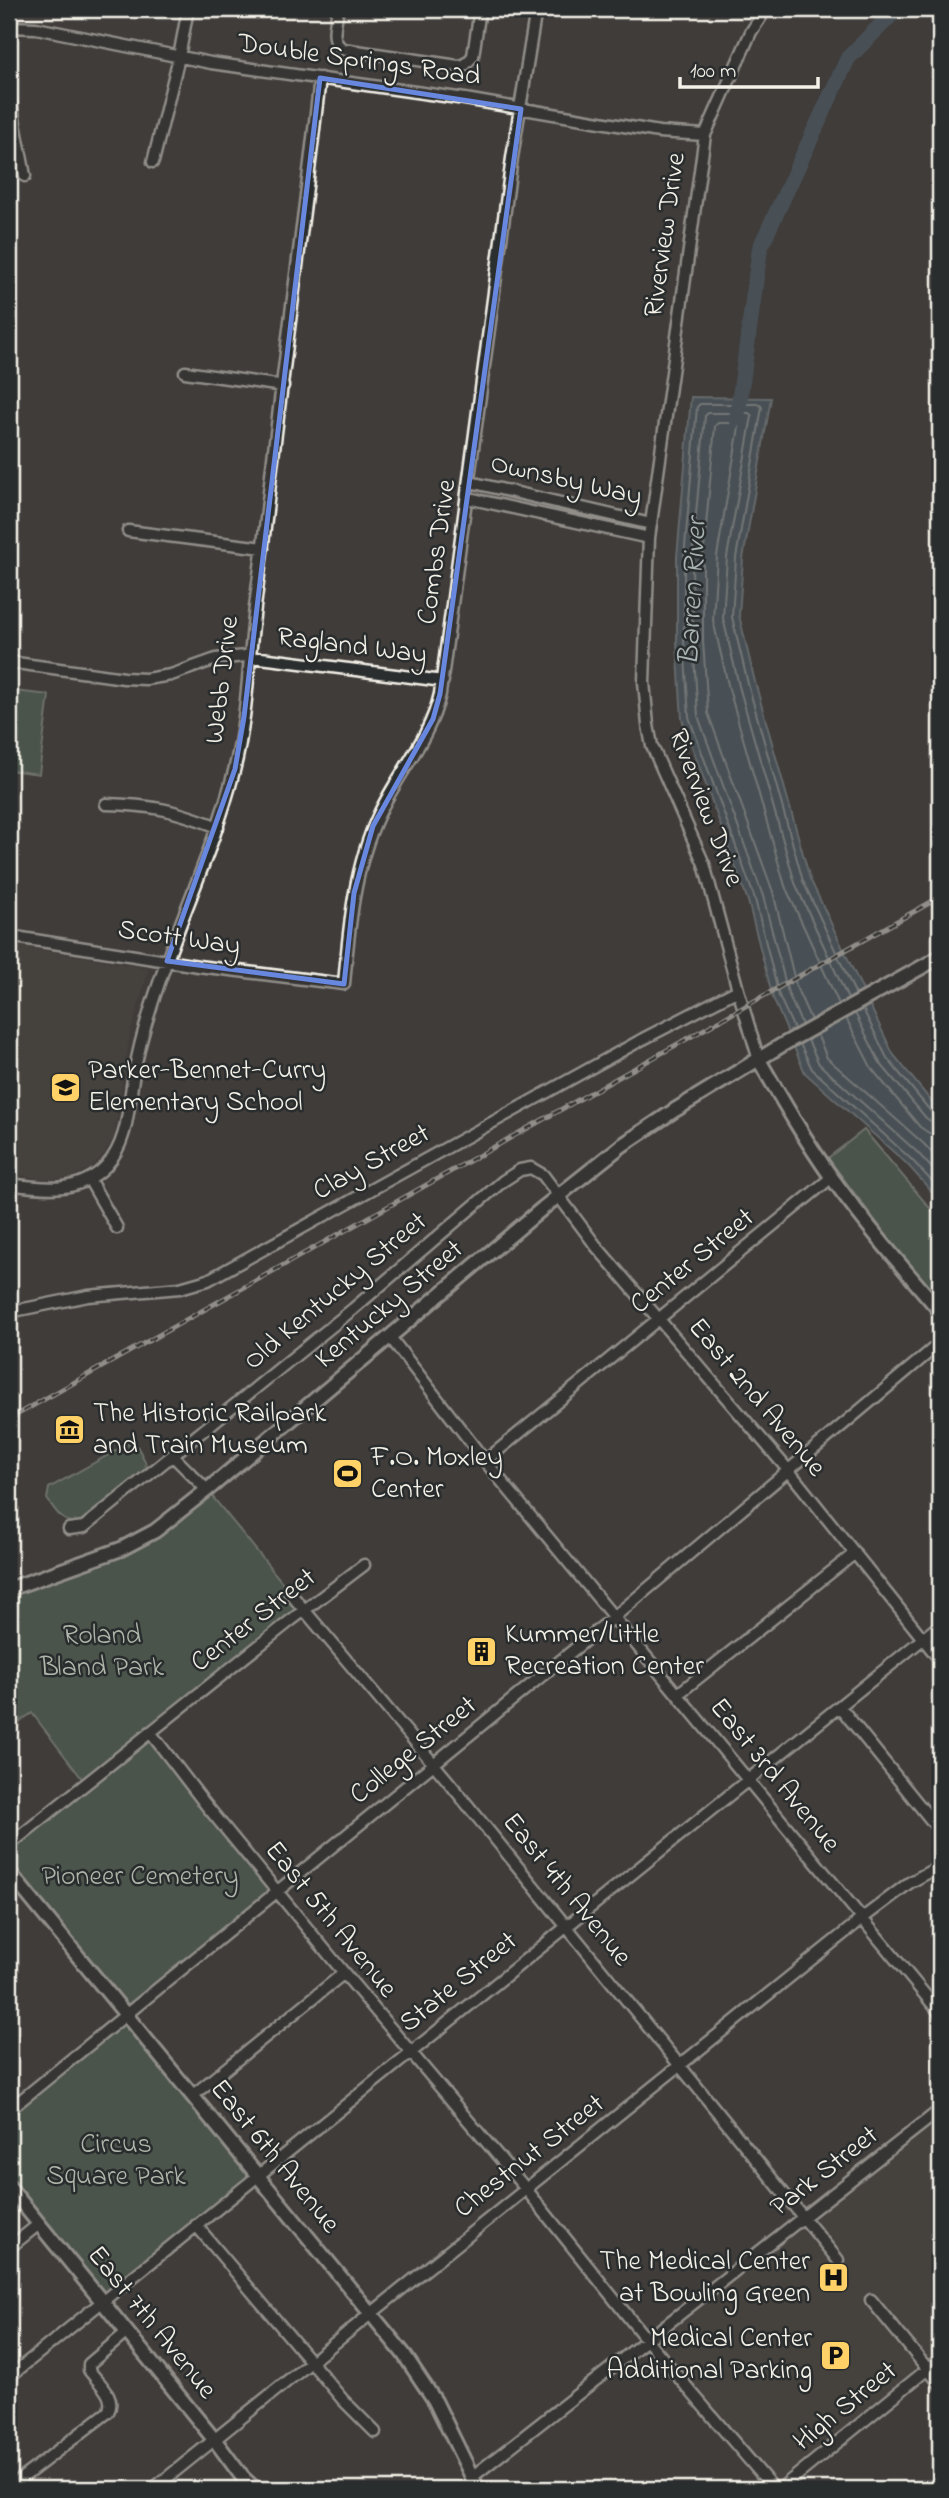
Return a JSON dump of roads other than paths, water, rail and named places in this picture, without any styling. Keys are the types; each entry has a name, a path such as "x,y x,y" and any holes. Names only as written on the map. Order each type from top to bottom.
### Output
{"main road":[{"name":"Kentucky Street","path":"9,1590 129,1545 167,1522 558,1196 655,1123 782,1045 940,957"},
{"name":"Riverview Drive","path":"759,1060 791,1116 832,1177 894,1258 940,1311"},
{"name":"East 6th Avenue","path":"9,1872 411,2364 435,2401 475,2483"},
{"name":"East 7th Avenue","path":"9,2187 243,2478 255,2489"}],"street":[{"path":"153,162 179,58 187,9"},
{"path":"338,9 335,40 337,46 343,49 458,66 465,65 473,56 480,9"},
{"path":"512,9 536,10"},
{"name":"Riverview Drive","path":"759,1060 708,874 660,766 648,725 644,682 649,538 705,135 751,32 766,9"},
{"name":"Combs Drive","path":"344,984 354,893 373,827 433,719 443,681 512,158 536,10"},
{"name":"Double Springs Road","path":"9,27 36,28 179,58 659,132 705,135"},
{"name":"Webb Drive","path":"89,1179 107,1165 122,1140 144,1031 167,961 218,827 238,752 320,78"},
{"path":"9,92 25,176"},
{"path":"185,372 283,386"},
{"name":"Ownsby Way","path":"470,482 651,524"},
{"name":"Ownsby Way","path":"468,498 649,538"},
{"path":"128,531 263,548"},
{"name":"Ragland Way","path":"9,662 146,679 171,675 216,659 250,656 443,681"},
{"path":"106,804 156,806 218,827"},
{"name":"Scott Way","path":"9,936 167,961 344,984"},
{"name":"Clay Street","path":"9,1312 88,1296 167,1290 208,1280 643,1039 738,990"},
{"name":"East 2nd Avenue","path":"534,1168 543,1175 659,1319 789,1471 940,1660"},
{"name":"Old Kentucky Street","path":"69,1530 84,1527 173,1456 503,1181 520,1170 534,1168"},
{"name":"Center Street","path":"485,1461 832,1177"},
{"path":"9,1184 57,1188 74,1186 89,1179 117,1227"},
{"name":"East 3rd Avenue","path":"390,1337 485,1461 940,2013"},
{"name":"College Street","path":"9,2109 614,1618 940,1343"},
{"path":"173,1456 207,1490"},
{"path":"678,1694 855,1553"},
{"name":"Center Street","path":"9,1845 364,1564"},
{"name":"East 4th Avenue","path":"290,1593 434,1764 838,2260"},
{"name":"State Street","path":"9,2377 940,1625"},
{"path":"840,1707 940,1831"},
{"name":"East 5th Avenue","path":"150,1732 277,1892 526,2189 646,2339 774,2489"},
{"name":"Chestnut Street","path":"153,2489 909,1883 940,1866"},
{"path":"192,2095 344,1973"},
{"name":"Park Street","path":"475,2483 646,2339 940,2110"},
{"path":"9,2248 39,2224"},
{"path":"196,2225 343,2400 375,2432"},
{"path":"872,2300 940,2384"},
{"path":"9,2488 105,2415 111,2406 111,2398 89,2370 89,2364 127,2332"},
{"name":"High Street","path":"780,2489 940,2360"}],"water":[{"path":"691,397 771,398 743,559 739,615 810,879 893,1054 940,1112 940,1201 907,1164 805,1073 773,998 748,901 682,719 677,643 677,557"}],"waterway":[{"name":"Barren River","path":"737,419 760,248 848,58 897,9"}],"railway":[{"path":"9,1419 940,897"}],"place":[{"name":"Parker-Bennet-Curry Elementary School","path":"65,1087"},
{"name":"The Historic Railpark and Train Museum","path":"70,1430"},
{"name":"F.O. Moxley Center","path":"348,1474"},
{"name":"Kummer/Little Recreation Center","path":"482,1651"},
{"name":"The Medical Center at Bowling Green","path":"833,2278"},
{"name":"Medical Center Additional Parking","path":"835,2355"}],"park label":[{"name":"Roland Bland Park","path":"102,1652"},
{"name":"Pioneer Cemetery","path":"140,1877"},
{"name":"Circus Square Park","path":"116,2161"}]}
